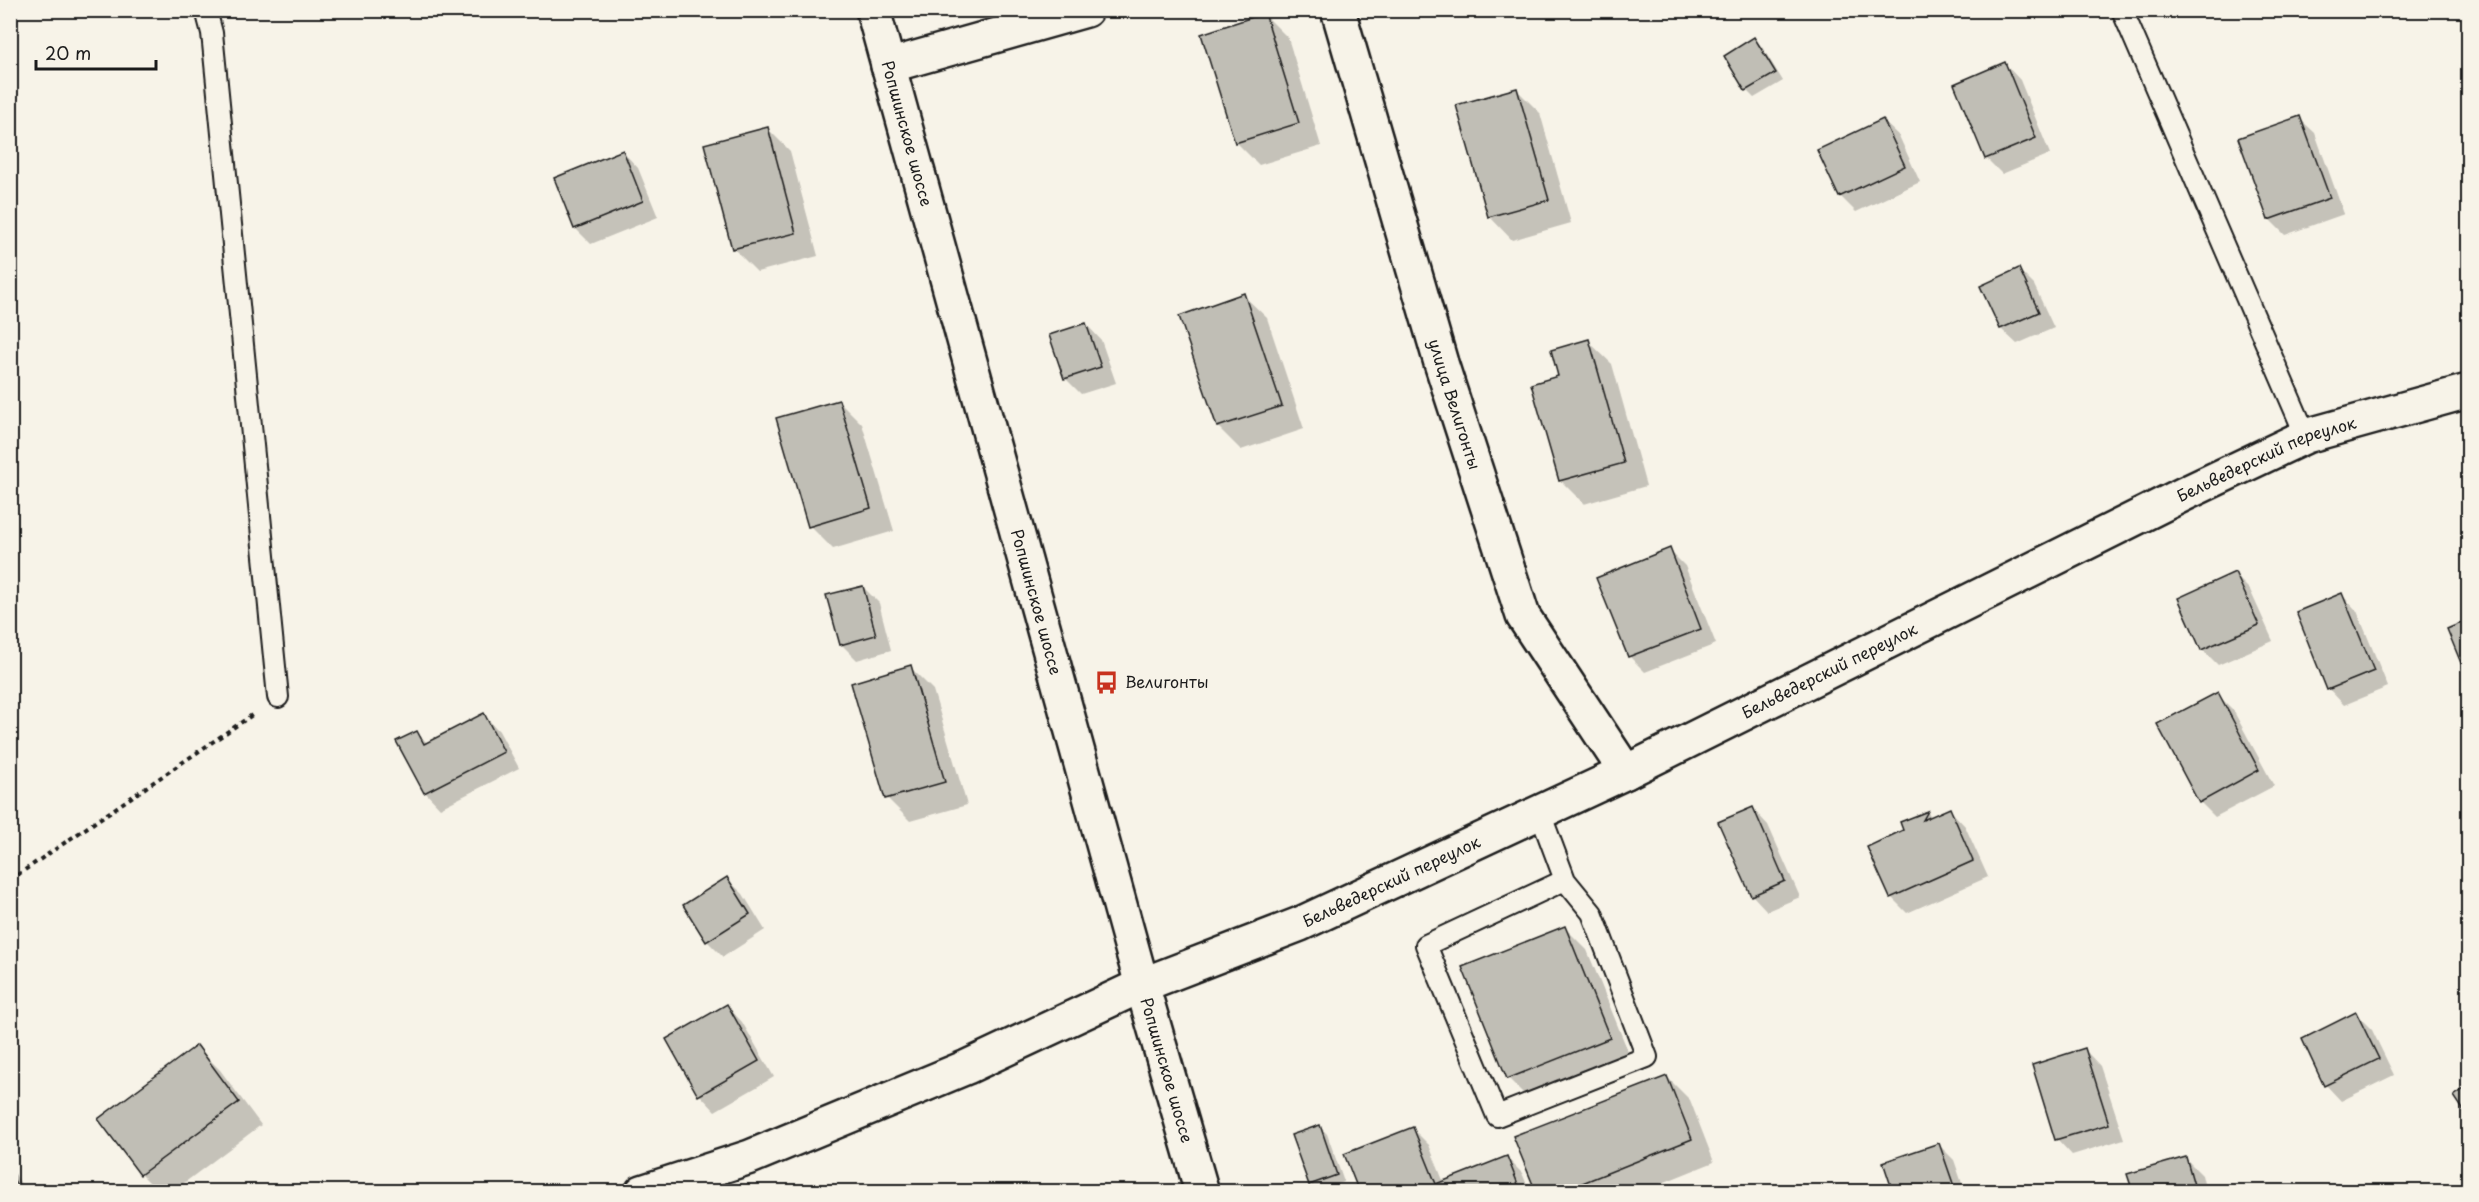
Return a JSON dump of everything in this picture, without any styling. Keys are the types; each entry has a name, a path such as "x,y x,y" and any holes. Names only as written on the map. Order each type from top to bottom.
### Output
{"street":[{"name":"Ропшинское шоссе","path":"873,10 1142,985 1202,1191"},
{"path":"888,66 1086,10"},
{"name":"улица Велигонты","path":"1338,10 1441,363 1523,616 1626,772"},
{"name":"Бельведерский переулок","path":"642,1191 750,1156 967,1068 1142,985 1300,924 1626,772 2184,494 2306,436 2469,391"}],"lane":[{"path":"206,10 212,33 278,697"},
{"path":"2122,10 2306,436"},
{"path":"1540,813 1565,880 1592,913 1647,1057 1497,1116 1426,945 1565,880"}],"path":[{"path":"10,880 278,697"}],"building":[{"path":"1265,13 1299,123 1235,143 1201,34"},
{"path":"1754,37 1776,73 1745,91 1724,56"},
{"path":"2005,62 2036,138 1985,159 1954,84"},
{"path":"1517,88 1549,200 1488,217 1456,105"},
{"path":"2300,116 2330,198 2268,220 2238,138"},
{"path":"1883,119 1905,166 1839,197 1817,150"},
{"path":"768,127 796,233 732,249 704,144"},
{"path":"623,150 643,201 574,229 554,178"},
{"path":"2019,268 2039,312 2000,329 1980,286"},
{"path":"1244,293 1282,406 1217,427 1179,316"},
{"path":"1086,323 1101,367 1064,379 1049,335"},
{"path":"1589,339 1624,463 1559,481 1531,384 1558,376 1551,350"},
{"path":"839,400 871,508 808,527 776,418"},
{"path":"1670,548 1701,629 1628,657 1596,578"},
{"path":"2235,572 2259,625 2201,650 2178,598"},
{"path":"863,586 876,635 840,645 826,595"},
{"path":"2342,593 2374,671 2327,690 2296,612"},
{"path":"2468,620 2468,680 2447,629"},
{"path":"911,665 945,782 885,799 851,683"},
{"path":"2218,692 2259,770 2199,803 2157,724"},
{"path":"484,713 504,752 424,793 396,741 417,731 424,744"},
{"path":"1753,807 1785,881 1751,896 1718,822"},
{"path":"1950,808 1973,861 1890,898 1867,847 1903,830 1900,822 1928,811 1923,820"},
{"path":"727,877 750,914 706,942 683,905"},
{"path":"1565,926 1610,1038 1507,1079 1462,967"},
{"path":"727,1004 759,1061 698,1096 666,1039"},
{"path":"2356,1012 2379,1059 2324,1086 2302,1039"},
{"path":"197,1045 239,1102 140,1175 98,1119"},
{"path":"2085,1048 2109,1124 2055,1140 2032,1065"},
{"path":"1667,1076 1692,1139 1560,1192 1536,1192 1513,1136"},
{"path":"2468,1086 2468,1117 2454,1096"},
{"path":"1320,1125 1337,1175 1309,1185 1291,1135"},
{"path":"1413,1127 1436,1184 1507,1156 1521,1192 1359,1192 1344,1154"},
{"path":"1939,1143 1956,1192 1893,1192 1883,1162"},
{"path":"2186,1157 2196,1192 2133,1192 2127,1174"},
{"path":"10,1174 21,1192 10,1192"}],"place":[{"name":"Велигонты","path":"1107,682"}]}
